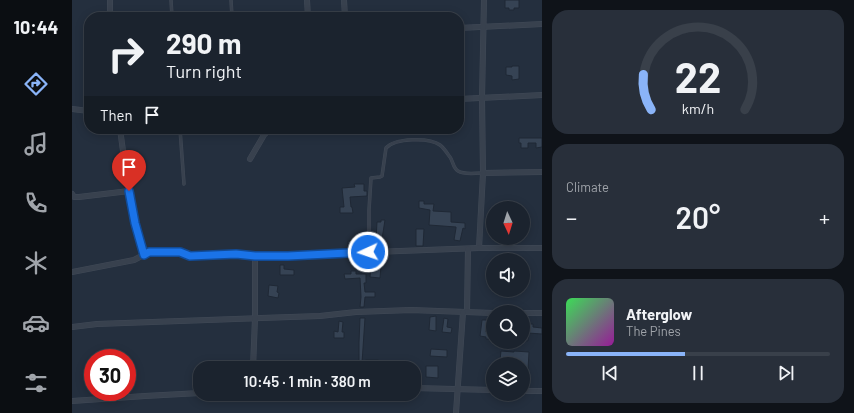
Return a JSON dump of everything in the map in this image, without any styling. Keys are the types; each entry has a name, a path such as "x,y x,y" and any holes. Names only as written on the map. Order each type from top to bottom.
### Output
{"street":[{"path":"110,0 110,12"},
{"path":"307,0 308,12"},
{"path":"344,0 345,12"},
{"path":"479,248 483,172 482,98 484,0"},
{"path":"464,28 542,24"},
{"path":"464,99 542,95"},
{"path":"72,109 84,110"},
{"path":"121,134 133,216 144,255"},
{"path":"250,158 265,134"},
{"path":"483,172 542,172"},
{"path":"72,194 74,197 79,197 129,191"},
{"path":"72,272 134,260 149,252 180,252 190,256 236,254 255,256 288,256 468,248 542,248"},
{"path":"456,413 465,312 468,248"},
{"path":"253,361 255,256"},
{"path":"72,327 97,324 320,316 356,312 411,310 486,313"},
{"path":"530,313 542,313"},
{"path":"421,388 486,390"},
{"path":"530,391 542,391"},
{"path":"72,401 193,393"}],"lane":[{"path":"171,0 172,12"},
{"path":"231,0 232,12"},
{"path":"180,134 184,184"},
{"path":"368,252 371,178 380,177 383,174 386,148 389,145 410,140 430,141 440,145 450,158 456,170 464,173 483,172"}],"building":[{"path":"505,0 519,0 519,8 509,10 509,8 505,8"},
{"path":"519,66 519,79 512,80 512,76 506,75 506,67"},
{"path":"519,138 542,138 542,147 536,148 536,143 528,143 528,148 521,148"},
{"path":"354,184 364,184 364,191 367,191 367,196 350,197 353,213 340,213 340,207 344,207 342,188 355,187"},
{"path":"419,201 424,201 424,204 434,204 433,211 451,212 451,222 465,223 465,229 463,228 460,241 454,240 456,227 429,225 430,210 419,208"},
{"path":"381,220 385,220 382,239 376,239 377,222 381,222"},
{"path":"416,229 424,229 423,246 416,246"},
{"path":"357,239 366,241 366,248 348,249 348,241 357,241"},
{"path":"280,265 284,265 284,269 294,270 294,275 280,275"},
{"path":"371,265 381,266 380,278 370,277"},
{"path":"351,271 356,271 356,274 366,274 366,283 364,283 365,292 375,292 375,297 365,297 364,307 360,307 360,278 345,279 344,274 351,274"},
{"path":"269,285 278,286 278,298 268,296"},
{"path":"436,316 436,331 429,330 430,317"},
{"path":"360,318 365,318 362,361 359,361"},
{"path":"444,318 448,319 447,327 452,328 451,333 442,332"},
{"path":"482,320 486,320 486,337 480,336"},
{"path":"339,321 343,322 342,332 344,332 344,338 334,338 334,331 338,332"},
{"path":"530,324 533,324 533,327 542,328 542,334 530,333"},
{"path":"431,349 447,350 447,357 430,356"},
{"path":"501,351 529,352 529,357 500,357"},
{"path":"366,360 378,360 378,361"},
{"path":"426,366 438,366 438,378 426,377"}],"route":[{"path":"129,191 131,209 144,255 149,252 180,252 190,256 236,254 255,256 288,256 368,252"}]}
